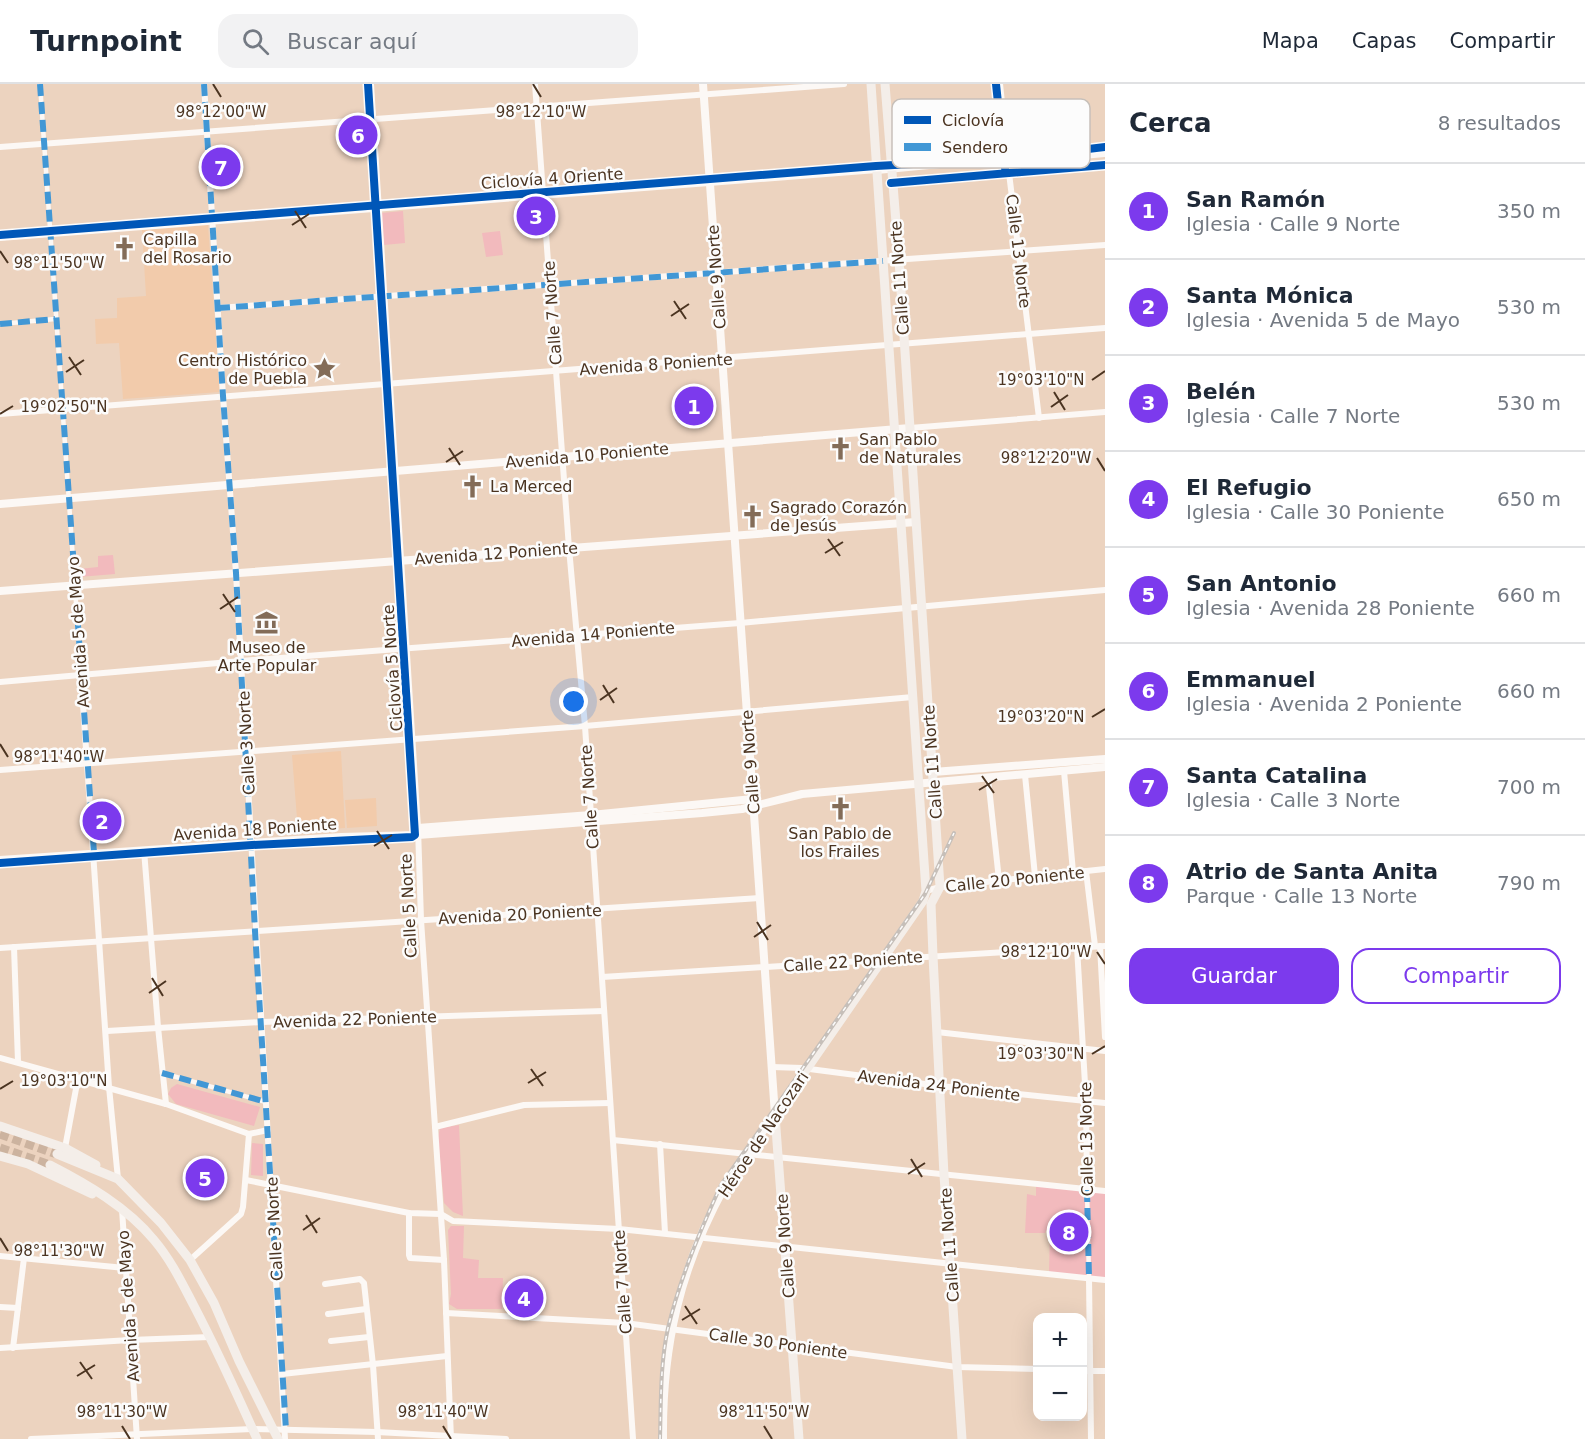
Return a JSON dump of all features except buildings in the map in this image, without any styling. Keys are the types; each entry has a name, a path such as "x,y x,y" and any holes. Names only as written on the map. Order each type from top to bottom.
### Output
{"main road":[{"name":"Calle 11 Norte","path":"871,84 926,891"},
{"name":"Calle 11 Norte","path":"885,84 891,183 899,260 940,887 931,904 933,956 944,1175 962,1439"},
{"name":"Calle 13 Norte","path":"999,84 1001,99"},
{"path":"1090,154 1105,153"},
{"path":"1090,166 1105,165"},
{"path":"877,170 900,168"},
{"path":"924,181 926,171 932,168"},
{"name":"Calle 13 Norte","path":"1009,168 1009,173"},
{"path":"891,183 1069,168"},
{"name":"Avenida 10 Poniente","path":"0,504 910,428"},
{"name":"Avenida 12 Poniente","path":"0,591 916,522"},
{"name":"Héroe de Nacozari","path":"776,1115 923,901 926,891"},
{"name":"Calle 9 Norte","path":"776,1115 800,1439"},
{"path":"0,1126 61,1151 118,1179 161,1223 190,1260 214,1303 239,1361 278,1439"},
{"path":"0,1156 28,1164 122,1209"},
{"path":"50,1165 81,1181 122,1209 153,1238 173,1267 210,1337 257,1439"}],"street":[{"name":"Avenida 5 de Mayo","path":"40,84 109,1087 118,1179"},
{"name":"Calle 3 Norte","path":"204,84 247,751 255,932 285,1439"},
{"name":"Calle 5 Norte","path":"371,84 418,831 421,920 444,1260 451,1438"},
{"name":"Calle 7 Norte","path":"535,84 569,548 585,726 633,1439"},
{"name":"Calle 9 Norte","path":"703,84 776,1115"},
{"path":"0,147 844,84"},
{"path":"0,238 877,170"},
{"name":"Calle 13 Norte","path":"1009,173 1039,418"},
{"path":"218,308 1105,245"},
{"path":"0,324 55,319"},
{"name":"Avenida 8 Poniente","path":"0,414 1105,328"},
{"name":"Avenida 10 Poniente","path":"910,428 1105,412"},
{"name":"Avenida 14 Poniente","path":"0,682 740,623 1105,590"},
{"path":"0,770 585,726 913,697"},
{"path":"933,772 1105,759"},
{"name":"Avenida 18 Poniente","path":"677,810 702,813 802,794 1105,767"},
{"path":"1064,771 1073,872"},
{"path":"1025,775 1035,876"},
{"path":"988,778 999,880"},
{"path":"724,801 724,810"},
{"name":"Avenida 18 Poniente","path":"0,861 591,818 677,810 724,801 753,802"},
{"path":"701,804 702,813"},
{"path":"144,850 166,1104"},
{"name":"Calle 20 Poniente","path":"926,891 940,887 1105,869"},
{"path":"1086,871 1100,946 1105,1037"},
{"name":"Avenida 20 Poniente","path":"0,948 760,898"},
{"name":"Calle 22 Poniente","path":"602,977 1100,946"},
{"path":"14,947 18,1062"},
{"name":"Calle 13 Norte","path":"1077,947 1086,1101 1091,1439"},
{"name":"Avenida 22 Poniente","path":"106,1031 262,1022 604,1011"},
{"path":"937,1032 1105,1051"},
{"path":"0,1058 166,1104 249,1134 268,1130"},
{"name":"Avenida 24 Poniente","path":"772,1067 1105,1103"},
{"path":"162,1073 266,1102"},
{"path":"61,1151 78,1078"},
{"path":"435,1127 524,1105 610,1103"},
{"name":"Héroe de Nacozari","path":"663,1439 666,1367 671,1329 700,1237 726,1184 776,1115"},
{"name":"Calle 3 Norte","path":"190,1260 241,1215 249,1134"},
{"path":"613,1140 1105,1191"},
{"path":"660,1144 665,1233"},
{"path":"246,1180 271,1183 409,1213 441,1214 453,1221 619,1228 1105,1280"},
{"name":"Avenida 5 de Mayo","path":"122,1209 137,1436"},
{"path":"409,1213 410,1258 444,1260"},
{"path":"0,1256 125,1269"},
{"path":"13,1348 24,1258"},
{"path":"325,1284 362,1280 373,1365 377,1435"},
{"path":"0,1307 18,1308"},
{"path":"328,1314 366,1309"},
{"name":"Calle 30 Poniente","path":"446,1313 625,1323 957,1367 1033,1369"},
{"path":"0,1348 210,1337"},
{"path":"331,1341 369,1337"},
{"path":"282,1374 447,1356"},
{"path":"1087,1371 1105,1371"},
{"path":"31,1439 252,1429 506,1439"}],"shaded area":[{"path":"403,211 405,243 384,245 381,213"},
{"path":"208,225 220,392 123,399 119,343 96,344 95,319 117,318 117,298 146,296 142,230"},
{"path":"500,231 503,255 486,257 482,233"},
{"path":"113,555 115,574 79,577 79,569 98,567 98,556"},
{"path":"341,751 345,828 298,831 292,755"},
{"path":"376,798 377,826 347,828 345,800"},
{"path":"177,1084 260,1107 254,1126 176,1104 168,1094"},
{"path":"459,1125 463,1216 453,1212 444,1203 438,1137 440,1128"},
{"path":"252,1143 263,1144 263,1176 251,1175"},
{"path":"1036,1185 1105,1191 1105,1280 1049,1274 1050,1231 1025,1233 1027,1194 1036,1196"},
{"path":"451,1226 464,1226 463,1258 479,1260 478,1278 503,1278 502,1309 457,1309 449,1304 451,1294 448,1230"}],"tunnel":[{"path":"0,1134 57,1154"},
{"path":"0,1148 50,1165"}],"railway":[{"path":"660,1439 662,1369 668,1328 691,1255 721,1185 925,894 954,833"}],"marked path":[{"path":"40,84 94,853"},
{"path":"204,84 236,573 255,931 286,1430"},
{"path":"218,308 883,261"},
{"path":"0,324 55,319"},
{"path":"162,1073 266,1102"},
{"path":"1087,1190 1089,1278"}],"cycle path":[{"name":"Ciclovía 5 Norte","path":"0,863 415,835 368,84"},
{"path":"996,84 998,99"},
{"name":"Ciclovía 4 Oriente","path":"1090,149 1105,147"},
{"name":"Ciclovía 4 Oriente","path":"0,235 892,165"},
{"path":"1090,166 1105,165"},
{"path":"891,183 1069,168"}],"place":[{"name":"Emmanuel","path":"358,135"},
{"name":"Santa Catalina","path":"221,167"},
{"name":"Belén","path":"536,216"},
{"name":"Capilla del Rosario","path":"125,248"},
{"name":"Centro Histórico de Puebla","path":"325,369"},
{"name":"San Ramón","path":"694,406"},
{"name":"San Pablo de Naturales","path":"841,448"},
{"name":"La Merced","path":"472,486"},
{"name":"Sagrado Corazón de Jesús","path":"752,516"},
{"name":"Museo de Arte Popular","path":"267,622"},
{"name":"San Pablo de los Frailes","path":"840,808"},
{"name":"Santa Mónica","path":"102,821"},
{"name":"San Antonio","path":"205,1178"},
{"name":"Atrio de Santa Anita","path":"1069,1232"},
{"name":"El Refugio","path":"524,1298"}]}
